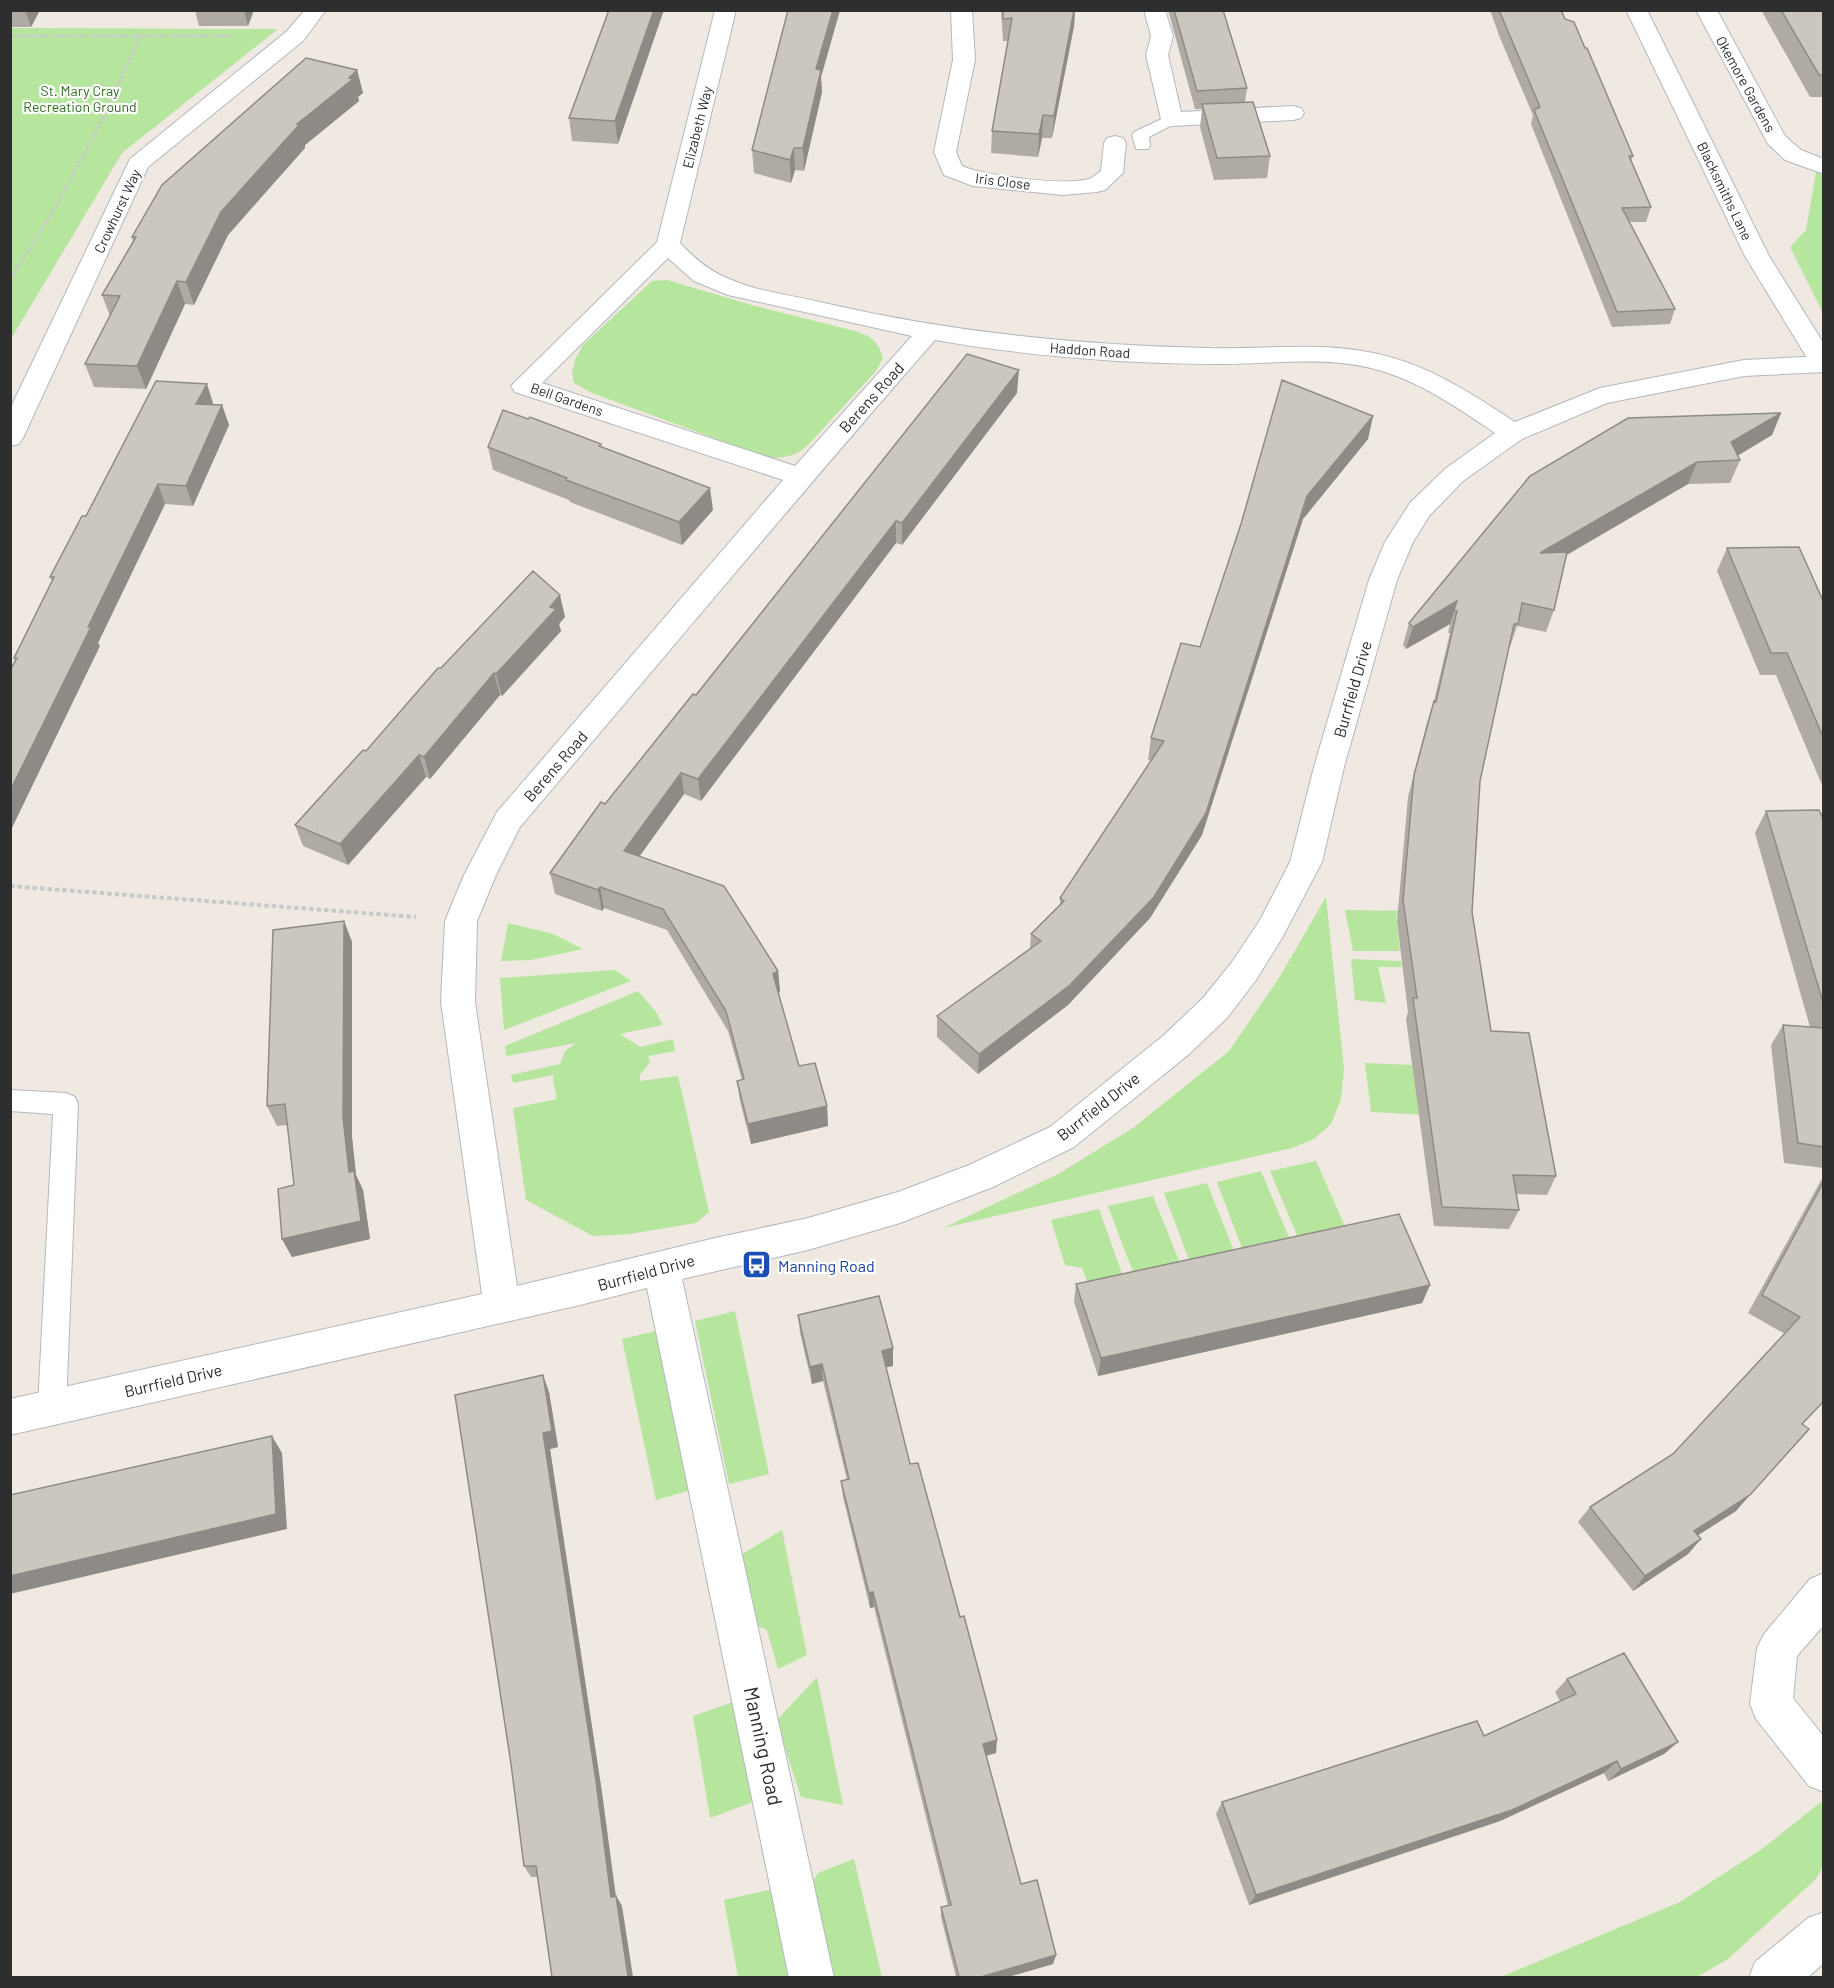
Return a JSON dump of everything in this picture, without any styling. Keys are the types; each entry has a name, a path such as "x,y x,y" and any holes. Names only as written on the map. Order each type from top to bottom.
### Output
{"street":[{"name":"Crowhurst Way","path":"10,438 138,165 295,36 316,10"},
{"name":"Elizabeth Way","path":"668,244 726,10"},
{"name":"Iris Close","path":"961,10 964,60 945,152 952,170 973,179 1063,188 1097,185 1112,174 1115,143"},
{"path":"1154,10 1162,36 1157,55 1172,118 1293,112"},
{"name":"Blacksmiths Lane","path":"1636,10 1757,256 1823,364"},
{"name":"Okemore Gardens","path":"1706,10 1776,139 1793,155 1824,167"},
{"name":"Haddon Road","path":"668,244 687,266 719,284 819,310 928,333 1039,346 1163,355 1228,356 1293,353 1355,356 1400,367 1437,383 1513,433"},
{"name":"Bell Gardens","path":"668,244 524,386 800,477"},
{"name":"Berens Road","path":"502,1306 458,1002 461,921 480,875 508,820 725,568 800,477 928,333"},
{"name":"Burrfield Drive","path":"10,1417 808,1234 890,1210 1001,1166 1062,1137 1176,1045 1215,1008 1244,971 1271,929 1306,861 1329,767 1383,580 1400,542 1420,509 1454,475 1513,433 1600,396 1744,368 1823,364"},
{"name":"Manning Road","path":"661,1268 812,1977"},
{"path":"1824,1593 1778,1648 1771,1704 1824,1771"},
{"path":"1771,1977 1824,1934"}],"lane":[{"path":"1142,146 1140,135 1172,118"},
{"path":"10,1100 66,1104 52,1407"}],"path":[{"path":"10,36 295,36"},
{"path":"10,279 51,213 103,119 140,36"},
{"path":"10,886 461,921"}],"green space":[{"name":"St. Mary Cray Recreation Ground","path":"11,28 278,29 122,153 11,339"},
{"path":"1817,166 1823,167 1823,313 1790,247 1806,230"},
{"path":"667,280 755,306 861,333 876,343 883,358 876,371 804,449 780,458 768,458 592,393 574,383 572,373 575,360 583,345 652,281"},
{"path":"1326,897 1344,1069 1341,1099 1331,1124 1314,1139 1292,1148 943,1228 1058,1174 1133,1128 1229,1051 1279,978"},
{"path":"1345,910 1410,911 1414,915 1396,915 1400,951 1353,951"},
{"path":"508,923 553,934 583,949 531,960 501,961"},
{"path":"1351,959 1401,961 1402,967 1378,967 1386,1003 1355,1000"},
{"path":"615,970 631,981 504,1030 500,978"},
{"path":"638,991 656,1012 663,1025 620,1034 640,1047 673,1039 675,1051 648,1056 650,1062 640,1075 640,1081 678,1076 709,1212 696,1223 630,1234 593,1236 526,1200 513,1108 557,1099 554,1075 513,1083 511,1075 560,1064 565,1051 576,1043 506,1056 505,1046"},
{"path":"1365,1063 1414,1065 1429,1115 1371,1112"},
{"path":"1316,1161 1352,1242 1304,1252 1270,1171"},
{"path":"1261,1171 1296,1254 1248,1264 1217,1182"},
{"path":"1207,1183 1240,1266 1195,1276 1164,1193"},
{"path":"1153,1196 1186,1278 1139,1288 1108,1206"},
{"path":"1099,1209 1126,1285 1094,1298 1082,1268 1065,1265 1051,1220"},
{"path":"735,1311 769,1474 729,1484 695,1321"},
{"path":"664,1329 698,1488 656,1500 622,1339"},
{"path":"782,1530 807,1655 778,1669 767,1630 757,1626 739,1556"},
{"path":"817,1677 843,1805 801,1797 776,1721"},
{"path":"739,1700 758,1800 710,1818 693,1716"},
{"path":"1821,1802 1824,1807 1823,1867 1815,1880 1728,1959 1697,1977 1501,1977 1680,1902 1762,1849"},
{"path":"854,1859 882,1977 831,1977 809,1888 818,1873"},
{"path":"773,1889 788,1977 738,1977 724,1900"}],"building":[{"path":"609,10 654,10 615,121 569,118"},
{"path":"788,10 833,10 816,69 821,70 803,148 794,148 790,160 752,150"},
{"path":"1003,10 1074,10 1054,116 1043,115 1039,134 992,131 1012,18 1003,19"},
{"path":"1174,10 1223,10 1247,88 1197,91"},
{"path":"1499,10 1561,10 1565,19 1574,22 1633,156 1629,156 1651,207 1622,208 1675,309 1617,312 1534,110 1540,107"},
{"path":"1781,10 1824,10 1824,75 1819,75"},
{"path":"306,58 357,70 349,78 353,79 297,124 299,125 221,212 186,282 177,281 137,366 85,364 120,296 102,295 136,237 132,237 162,185"},
{"path":"1253,102 1270,156 1217,158 1202,104"},
{"path":"967,354 1019,370 902,523 896,521 698,779 681,773 624,851 724,886 778,971 773,974 799,1066 815,1063 827,1106 748,1124 737,1081 744,1079 726,1011 663,909 600,887 598,890 550,873 601,802 605,804 693,694 696,695"},
{"path":"1282,380 1373,416 1307,496 1206,813 1154,897 1070,985 979,1054 937,1016 1041,941 1031,934 1064,901 1060,898 1164,741 1151,738 1181,643 1200,647 1241,524"},
{"path":"156,381 207,384 196,404 222,405 186,486 158,484 10,791 10,670 17,658 14,658 54,577 50,577 82,516 86,516"},
{"path":"503,410 528,419 530,417 710,488 679,522 566,480 567,478 488,447"},
{"path":"1781,413 1731,442 1740,460 1697,462 1540,553 1567,552 1554,610 1522,603 1518,624 1514,624 1480,781 1472,912 1491,1031 1529,1033 1556,1176 1513,1175 1519,1210 1442,1207 1413,998 1417,998 1403,900 1414,775 1434,701 1436,702 1457,611 1454,610 1457,601 1413,627 1409,623 1530,476 1628,418"},
{"path":"1799,547 1824,603 1824,739 1787,653 1771,653 1727,548"},
{"path":"533,571 560,595 550,607 556,609 496,674 494,673 424,757 419,755 340,844 295,825 363,750 366,751 438,668 441,668"},
{"path":"1819,810 1824,821 1824,1006 1766,811"},
{"path":"344,921 343,1117 349,1172 354,1171 361,1221 282,1239 278,1189 294,1185 285,1104 267,1106 273,930"},
{"path":"1783,1025 1824,1028 1824,1147 1798,1143"},
{"path":"1824,1181 1824,1401 1802,1424 1809,1429 1750,1495 1694,1531 1701,1539 1645,1576 1590,1507 1673,1454 1800,1317 1762,1295"},
{"path":"1399,1214 1430,1285 1101,1358 1076,1284"},
{"path":"879,1296 893,1348 882,1351 910,1464 918,1463 960,1617 964,1616 997,1740 983,1744 1021,1884 1037,1880 1056,1955 981,1977 959,1977 941,1907 951,1905 873,1592 869,1593 841,1481 849,1479 822,1364 810,1367 798,1315"},
{"path":"543,1375 552,1431 543,1433 596,1781 611,1897 616,1896 628,1977 552,1977 536,1866 524,1866 511,1764 455,1395"},
{"path":"272,1436 276,1514 10,1576 10,1495"},
{"path":"1624,1653 1678,1742 1621,1769 1617,1761 1512,1810 1256,1895 1222,1802 1477,1721 1484,1736 1576,1694 1567,1679"}],"place":[{"name":"Manning Road","path":"757,1265"}]}
